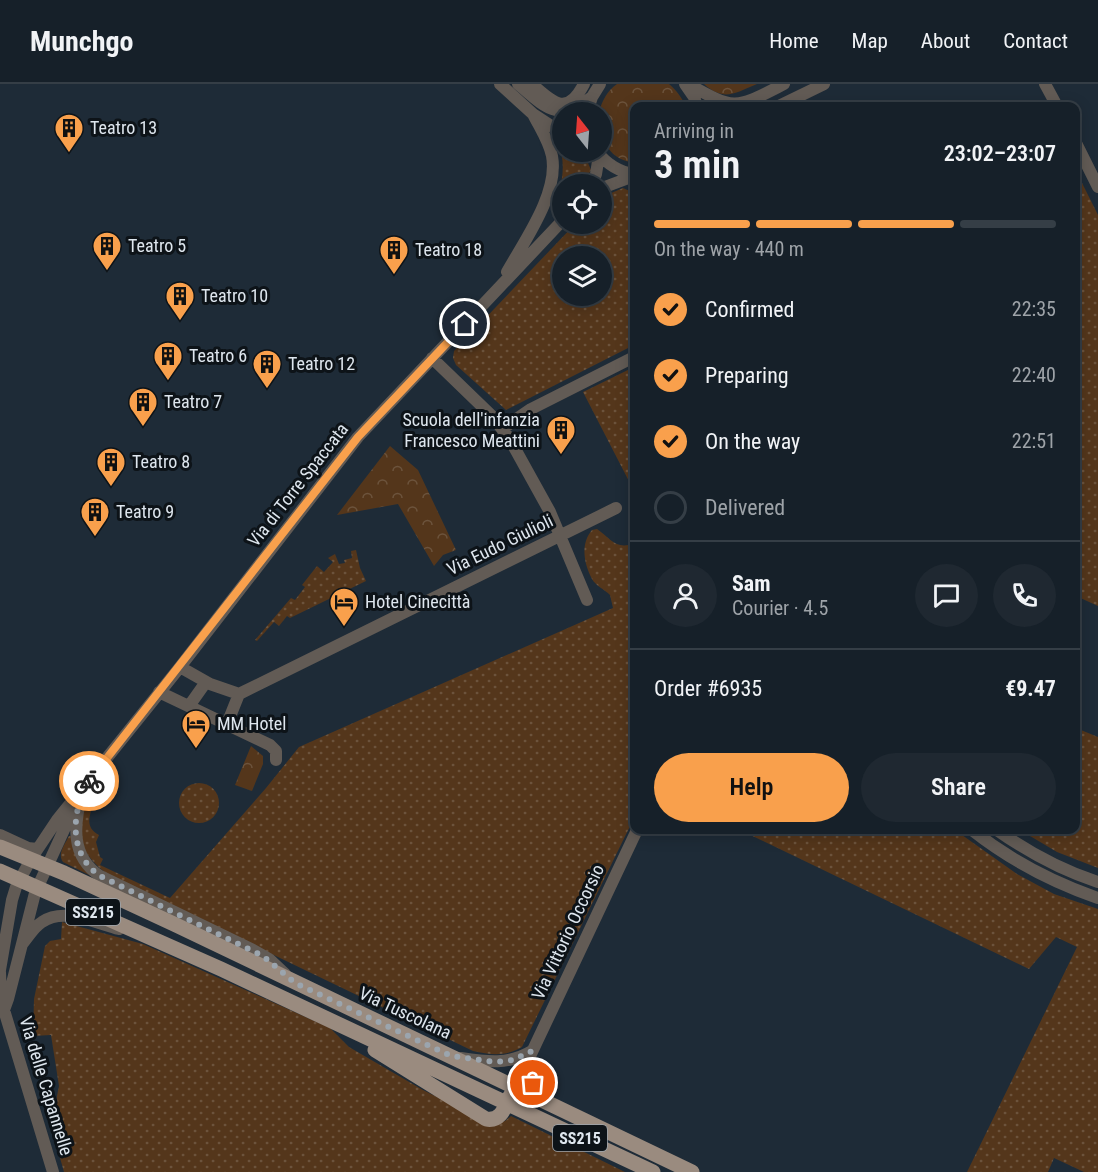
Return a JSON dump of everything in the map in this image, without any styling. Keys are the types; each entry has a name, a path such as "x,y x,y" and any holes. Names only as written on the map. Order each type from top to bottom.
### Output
{"main road":[{"name":"Via Tuscolana","path":"0,847 34,854 46,866 176,925 692,1172"},
{"name":"Via Tuscolana","path":"0,871 326,1017 653,1172"},
{"path":"326,1017 484,1118 495,1119 507,1103 514,1088"}],"street":[{"path":"500,84 533,114 552,126"},
{"path":"519,84 544,106 554,111 571,110 592,97"},
{"path":"532,84 550,100 561,104 572,101 584,84"},
{"path":"590,102 600,84"},
{"path":"687,84 722,102"},
{"path":"687,84 696,102"},
{"path":"742,102 784,84"},
{"path":"787,102 824,84"},
{"path":"1045,84 1055,102"},
{"path":"497,290 541,209 552,182 554,167 551,150 533,114"},
{"path":"1080,151 1098,188"},
{"path":"608,162 616,169 630,174"},
{"path":"612,184 630,177"},
{"name":"Via di Torre Spaccata","path":"34,854 60,815 180,667 358,437 552,232"},
{"path":"432,358 502,429 546,503 587,600"},
{"path":"502,429 531,409 630,359"},
{"name":"Via Eudo Giulioli","path":"239,694 616,508"},
{"path":"180,667 206,682 239,694 227,724"},
{"path":"189,706 206,682"},
{"path":"159,692 272,746 276,751 276,760"},
{"name":"Via di Torre Spaccata","path":"46,866 83,789"},
{"name":"Via Tuscolana","path":"83,789 75,832 80,852 92,870 263,956 295,983"},
{"name":"Via Vittorio Occorsio","path":"514,1088 636,834"},
{"path":"978,834 1032,870 1066,887 1098,898"},
{"path":"1003,834 1052,863 1098,882"},
{"path":"0,835 22,845 34,854"},
{"name":"Via delle Capannelle","path":"34,854 20,879 12,900 0,970 1,998 53,1172"},
{"name":"Via delle Capannelle","path":"4,1010 37,887 46,866"},
{"name":"Via delle Capannelle","path":"20,947 42,922 62,916 74,917 149,937"},
{"path":"0,926 0,970"},
{"path":"451,1056 495,1062 513,1060 532,1051"},
{"name":"Via Vittorio Occorsio","path":"532,1051 529,1070 533,1083 556,1108"}],"green space":[{"path":"617,84 669,84 683,102 630,102 630,162 612,152 612,102 603,102 605,96"},
{"path":"704,84 757,84 736,93 724,94 711,90"},
{"path":"562,162 587,162 591,170 589,174 562,174"},
{"path":"1080,179 1098,215 1098,606 1080,598"},
{"path":"623,188 630,191 630,347 506,410 456,365 453,358 454,351 552,248 552,306 612,306 612,246 554,246 565,234 612,234 612,193"},
{"path":"630,369 630,483 583,392"},
{"path":"390,446 418,470 456,550 443,555 434,566 398,504 337,515"},
{"path":"597,529 618,544 630,544 630,826 522,1047 498,1054 473,1051 110,876 85,851 80,826 83,813 107,771 87,809 91,811 89,822 91,828 99,835 96,842 100,857 103,859 100,865 170,898 299,747 613,608 610,595 593,581 585,561 586,541 592,530"},
{"path":"356,550 366,581 290,618 287,616 279,626 274,622 257,641 255,640 291,598 295,600 305,587 302,585 317,566 324,572 333,562 328,558 335,554 339,564 345,563 344,560 352,558 351,551"},
{"path":"1080,730 1098,737 1098,868 1057,852 1027,834 1080,834"},
{"path":"251,746 263,756 263,764 252,791 235,785"},
{"path":"199,783 213,789 219,803 213,817 199,823 185,817 179,803 185,789"},
{"path":"748,834 961,834 1017,874 1054,894 1098,909 1098,1172 1084,1172 1054,1158 1048,1172 967,1172 1077,947 1056,937 1029,969"},
{"path":"69,836 91,876 61,859 61,852"},
{"path":"62,922 143,944 330,1028 349,1047 423,1090 493,1125 511,1116 625,1172 64,1172 51,1126 59,1086 51,1035 33,1036 34,999 45,946 50,941 61,939"}],"way so far":[{"path":"89,781 83,789 75,832 83,858 95,873 269,959 295,983 451,1056 495,1062 513,1060 532,1051 529,1070 533,1083"}],"place":[{"name":"Teatro 13","path":"69,154"},
{"name":"Teatro 5","path":"107,272"},
{"name":"Teatro 18","path":"394,276"},
{"name":"Teatro 10","path":"180,322"},
{"name":"Teatro 6","path":"168,382"},
{"name":"Teatro 12","path":"267,390"},
{"name":"Teatro 7","path":"143,428"},
{"name":"Scuola dell'infanzia Francesco Meattini","path":"561,456"},
{"name":"Teatro 8","path":"111,488"},
{"name":"Teatro 9","path":"95,538"},
{"name":"Hotel Cinecittà","path":"344,628"},
{"name":"MM Hotel","path":"196,750"}],"route":[{"path":"89,781 358,437 465,324"}]}
